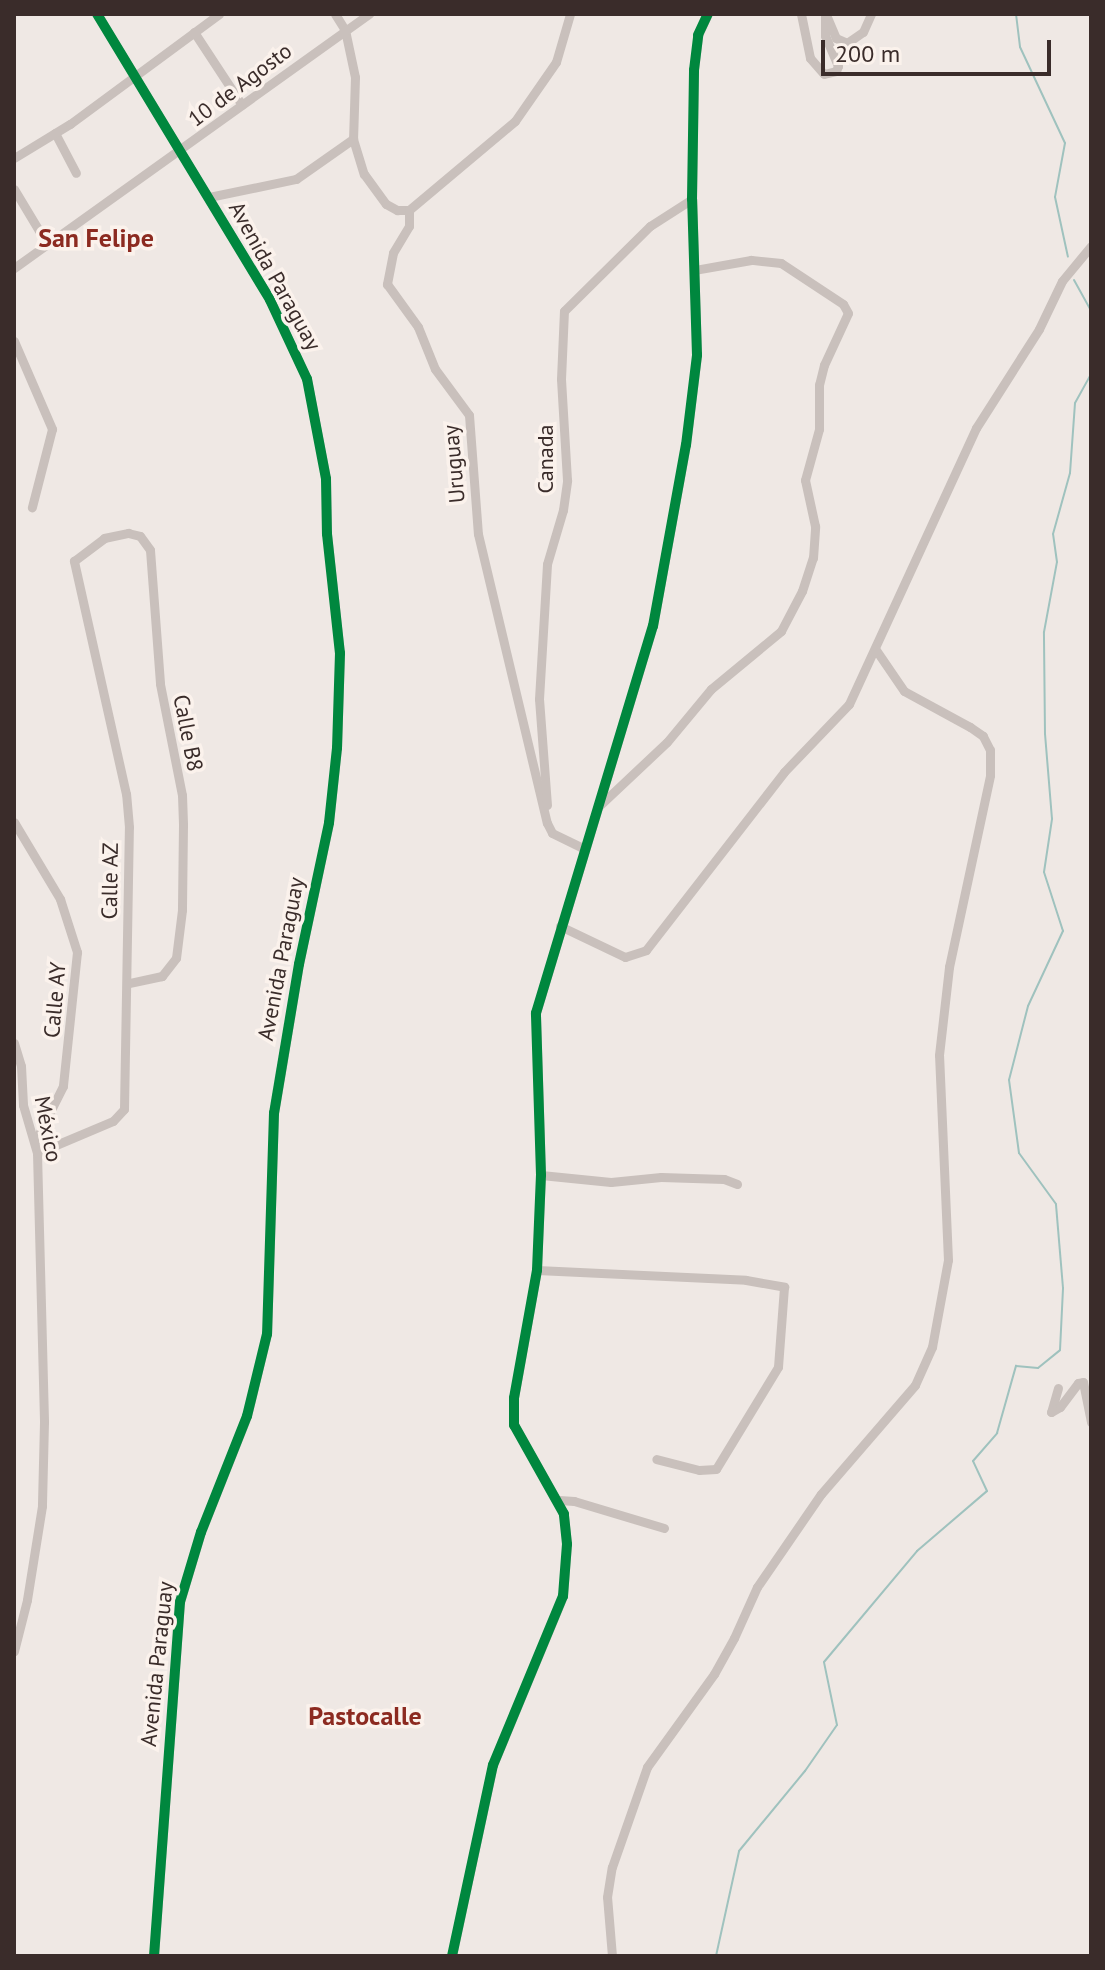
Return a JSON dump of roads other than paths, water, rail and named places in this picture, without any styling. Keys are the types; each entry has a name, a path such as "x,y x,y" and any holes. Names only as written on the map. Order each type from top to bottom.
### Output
{"street":[{"name":"Avenida Paraguay","path":"97,14 270,300 307,379 326,479 340,673 329,823 299,964 274,1113 267,1334 247,1416 201,1532 180,1602 154,1956"},
{"path":"14,158 55,133 219,14"},
{"path":"335,14 345,30 355,77 353,139 364,174 386,204 397,210 409,210 515,121 556,62 568,16"},
{"name":"10 de Agosto","path":"14,268 369,14"},
{"path":"452,1956 493,1765 563,1596 567,1544 559,1500 523,1445 514,1425 514,1398 537,1270 541,1175 536,1013 583,848 653,626 686,445 697,355 692,199 698,14"},
{"path":"698,35 708,14"},
{"path":"801,14 810,58 824,74 836,71 838,66 825,36 825,14"},
{"path":"825,14 836,38 847,43 863,32 871,14"},
{"path":"194,32 242,105"},
{"path":"55,133 76,173"},
{"path":"209,197 296,179 353,139"},
{"path":"14,189 47,244"},
{"name":"Canada","path":"547,823 539,699 546,628 547,564 563,510 567,480 562,388 564,311 650,226 692,199"},
{"name":"Uruguay","path":"409,210 409,226 393,253 387,284 418,327 435,369 469,415 478,534 547,823"},
{"path":"560,926 625,957 646,950 784,772 849,704 976,428 1039,329 1062,281 1091,246"},
{"path":"597,808 667,742 711,689 781,631 802,591 813,558 815,526 805,480 819,429 819,385 824,365 848,313 843,304 781,263 751,260 694,270"},
{"path":"14,341 52,429 32,507"},
{"name":"Calle B8","path":"74,561 91,544 115,535 140,536 147,542 160,684 182,795 179,951 162,976 128,983"},
{"name":"Calle AZ","path":"37,1153 120,1116 124,1109 128,983 126,794 74,561"},
{"path":"612,1956 607,1897 612,1867 647,1767 714,1674 757,1587 821,1494 915,1385 932,1347 948,1260 939,1055 949,967 990,775 990,750 983,736 970,727 904,691 876,650"},
{"name":"Calle AY","path":"14,822 60,899 77,952 63,1086 35,1142"},
{"path":"547,823 552,833 583,848"},
{"name":"México","path":"14,1043 21,1066 23,1105 37,1153 42,1255 42,1506 27,1600 14,1651"},
{"path":"541,1175 611,1182 661,1177 689,1181 724,1179 737,1184"},
{"path":"537,1270 746,1280 784,1287 778,1367 716,1469 699,1470 656,1459"},
{"path":"1058,1388 1051,1412 1060,1407 1078,1383 1083,1382 1091,1422"},
{"path":"559,1500 574,1501 664,1528"}],"waterway":[{"path":"1016,14 1020,47 1065,143 1055,197 1068,257"},
{"path":"1074,280 1091,311"},
{"path":"716,1956 739,1851 805,1771 837,1725 824,1662 917,1551 987,1491 973,1461 997,1433 1016,1366 1038,1368 1060,1350 1063,1288 1056,1204 1019,1153 1009,1080 1028,1006 1063,931 1044,872 1052,819 1045,734 1044,632 1057,562 1053,534 1070,473 1075,403 1091,374"}],"district":[{"name":"San Felipe","path":"96,238"},
{"name":"Pastocalle","path":"365,1716"}]}
